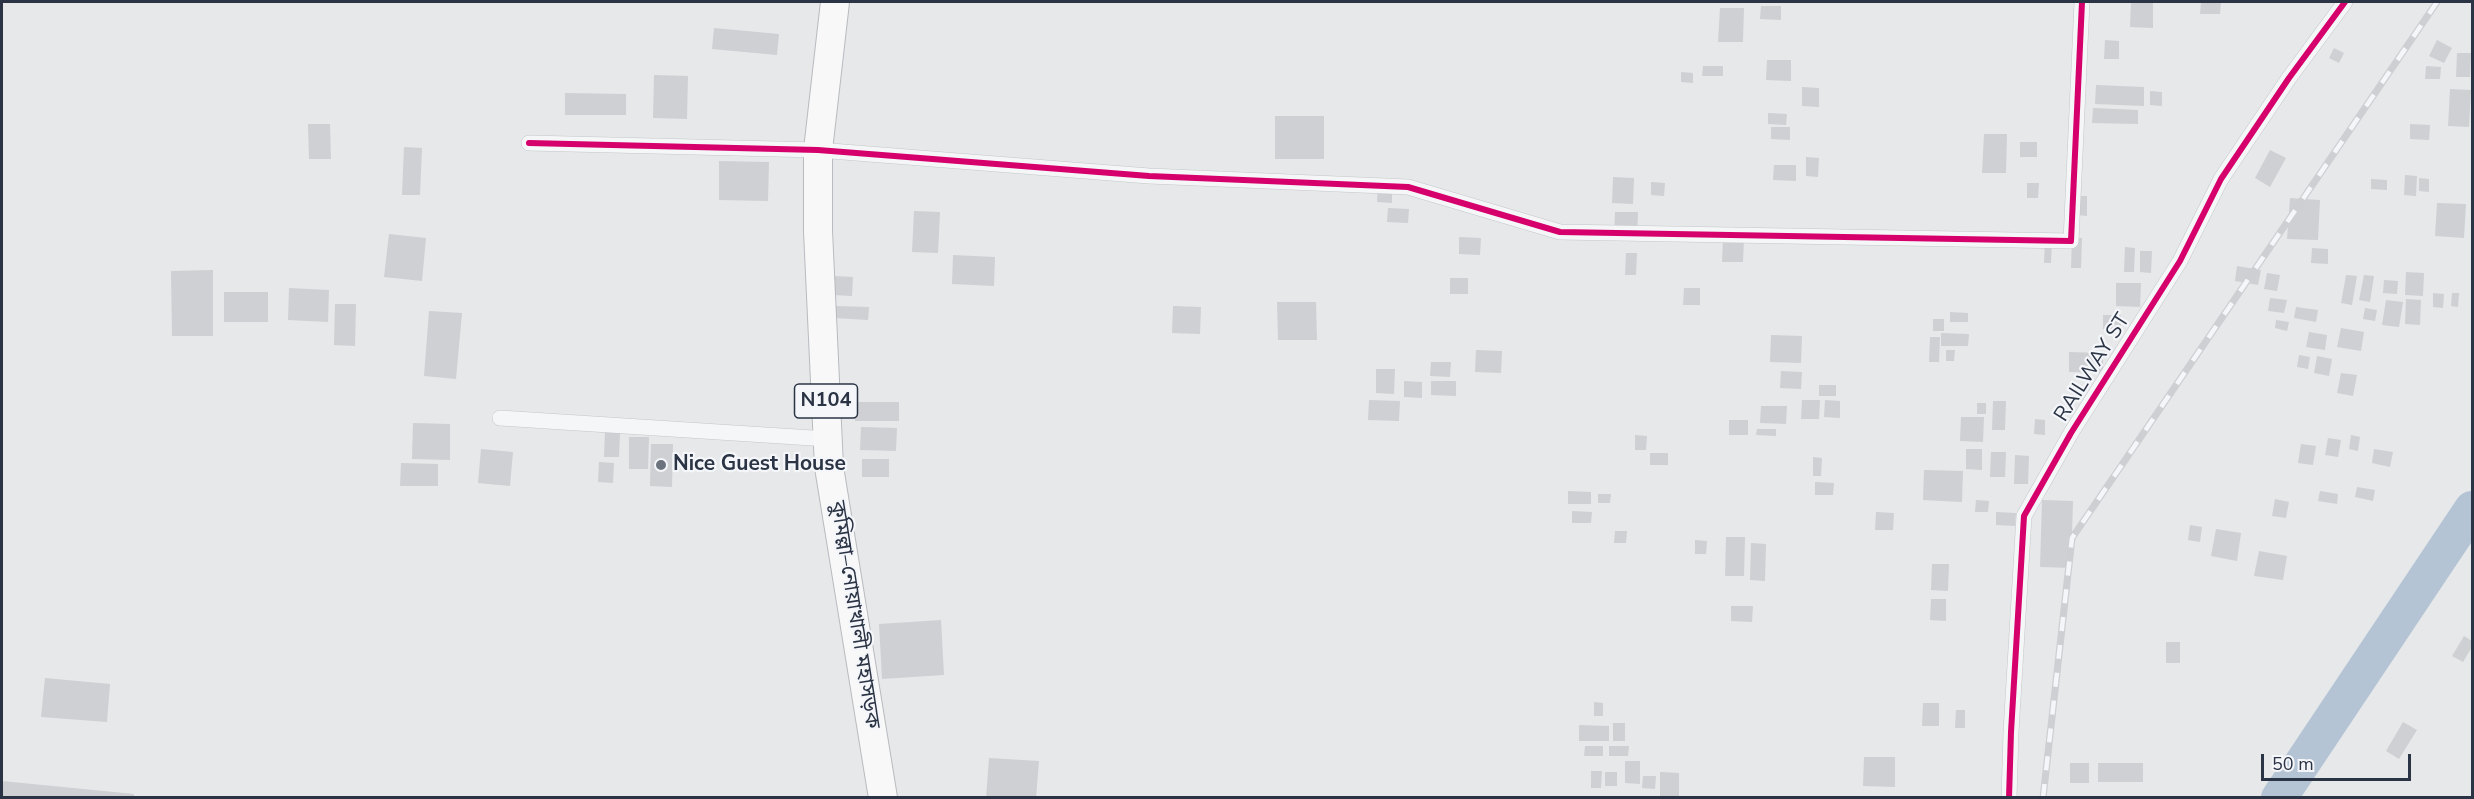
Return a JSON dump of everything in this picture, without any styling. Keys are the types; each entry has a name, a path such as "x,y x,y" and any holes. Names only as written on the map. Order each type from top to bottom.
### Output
{"highway":[{"name":"কুমিল্লা–নোয়াখালী মহাসড়ক","path":"835,2 818,150 818,231 828,439 830,467 883,798"}],"street":[{"path":"529,143 818,150 1149,176 1408,187 1560,232 2071,241 2082,2"},
{"name":"RAILWAY ST","path":"2009,798 2024,516 2071,433 2180,261 2221,179 2289,78 2345,2"},
{"path":"500,418 828,439"}],"building":[{"path":"2131,2 2153,2 2153,28 2130,27"},
{"path":"2201,2 2221,2 2220,14 2200,14"},
{"path":"1761,6 1781,6 1781,20 1760,19"},
{"path":"1720,8 1744,8 1743,42 1718,42"},
{"path":"714,28 779,34 777,55 712,49"},
{"path":"2105,40 2119,41 2119,59 2104,59"},
{"path":"2437,40 2452,48 2444,63 2429,56"},
{"path":"2334,48 2344,53 2339,63 2329,58"},
{"path":"2457,53 2471,53 2470,77 2456,77"},
{"path":"1767,60 1791,60 1791,81 1766,80"},
{"path":"1703,66 1723,66 1723,76 1702,76"},
{"path":"2426,66 2441,67 2440,79 2425,79"},
{"path":"1681,72 1693,73 1693,83 1681,82"},
{"path":"654,75 688,76 687,119 653,118"},
{"path":"2096,85 2144,87 2144,106 2095,104"},
{"path":"1802,87 1819,88 1819,107 1802,106"},
{"path":"2450,89 2471,90 2469,127 2448,126"},
{"path":"2150,91 2162,92 2162,106 2150,105"},
{"path":"565,93 626,94 626,115 565,115"},
{"path":"2093,108 2138,110 2138,124 2092,123"},
{"path":"1768,113 1787,114 1786,125 1768,124"},
{"path":"1275,116 1324,116 1324,159 1275,159"},
{"path":"308,124 330,124 331,159 309,159"},
{"path":"2410,124 2430,125 2429,140 2410,139"},
{"path":"1771,127 1790,127 1790,140 1771,139"},
{"path":"1984,134 2007,134 2006,173 1982,173"},
{"path":"2020,142 2037,142 2037,157 2020,157"},
{"path":"404,147 422,148 420,195 402,195"},
{"path":"2270,150 2286,158 2270,187 2255,178"},
{"path":"1806,157 1819,158 1818,177 1806,176"},
{"path":"719,161 769,162 768,201 719,200"},
{"path":"1774,165 1796,165 1796,181 1773,180"},
{"path":"2405,175 2417,176 2416,196 2404,195"},
{"path":"1613,177 1634,178 1633,204 1612,203"},
{"path":"2419,178 2429,179 2429,192 2419,191"},
{"path":"2371,179 2387,180 2387,190 2371,189"},
{"path":"1651,182 1665,183 1664,196 1651,195"},
{"path":"1378,183 1392,184 1392,203 1377,202"},
{"path":"2027,183 2039,183 2038,198 2027,198"},
{"path":"2077,196 2087,196 2087,216 2077,215"},
{"path":"2290,198 2320,200 2318,240 2287,239"},
{"path":"2437,203 2466,204 2464,238 2435,236"},
{"path":"1388,208 1409,209 1408,223 1387,222"},
{"path":"914,211 940,212 938,253 912,252"},
{"path":"1615,212 1638,212 1637,239 1614,239"},
{"path":"389,234 426,238 422,281 384,277"},
{"path":"1459,237 1481,238 1480,255 1459,254"},
{"path":"2072,238 2082,238 2081,268 2071,268"},
{"path":"1723,239 1744,240 1743,262 1722,262"},
{"path":"2045,241 2052,241 2051,263 2044,263"},
{"path":"2125,247 2135,248 2134,272 2124,272"},
{"path":"2312,248 2328,249 2328,264 2311,263"},
{"path":"2140,251 2152,251 2151,273 2140,272"},
{"path":"1626,253 1637,253 1636,275 1625,275"},
{"path":"953,255 995,257 994,286 952,284"},
{"path":"2237,266 2261,270 2258,285 2235,281"},
{"path":"213,270 213,336 172,336 171,271"},
{"path":"2406,272 2424,273 2423,296 2405,295"},
{"path":"2267,273 2280,275 2277,291 2264,289"},
{"path":"2346,275 2357,276 2352,305 2341,303"},
{"path":"2364,275 2374,276 2370,302 2359,300"},
{"path":"834,276 853,277 852,296 833,295"},
{"path":"1450,278 1468,278 1468,294 1450,294"},
{"path":"2384,280 2398,281 2397,294 2383,293"},
{"path":"2116,283 2141,283 2140,307 2116,306"},
{"path":"289,288 329,290 328,322 288,320"},
{"path":"1684,288 1700,288 1700,305 1683,305"},
{"path":"224,292 268,292 268,322 224,322"},
{"path":"2433,293 2444,294 2443,308 2433,307"},
{"path":"2452,293 2459,293 2458,307 2451,306"},
{"path":"2270,298 2287,300 2284,313 2268,311"},
{"path":"2406,299 2421,300 2420,325 2405,324"},
{"path":"2386,300 2403,302 2399,327 2382,325"},
{"path":"1277,302 1316,302 1317,340 1278,340"},
{"path":"335,304 356,304 355,346 334,345"},
{"path":"835,306 869,307 868,320 834,318"},
{"path":"1173,306 1201,307 1200,334 1172,333"},
{"path":"2296,307 2318,310 2316,322 2294,318"},
{"path":"2365,308 2377,310 2375,321 2363,319"},
{"path":"429,311 462,313 456,379 424,376"},
{"path":"1950,312 1968,313 1968,322 1950,322"},
{"path":"2103,315 2121,315 2121,329 2103,329"},
{"path":"1933,319 1944,319 1944,331 1933,331"},
{"path":"2276,320 2289,322 2287,331 2275,328"},
{"path":"2341,328 2364,332 2361,351 2337,347"},
{"path":"2309,332 2327,335 2325,350 2306,347"},
{"path":"1941,333 1969,334 1968,346 1941,346"},
{"path":"1771,335 1802,336 1801,363 1770,362"},
{"path":"1930,337 1940,337 1939,362 1929,362"},
{"path":"1476,350 1502,351 1501,373 1475,372"},
{"path":"1946,350 1955,350 1954,361 1946,361"},
{"path":"2069,352 2103,353 2103,373 2069,372"},
{"path":"2299,355 2310,357 2308,369 2297,367"},
{"path":"2317,356 2332,359 2329,376 2314,373"},
{"path":"1431,362 1451,362 1450,377 1430,376"},
{"path":"1376,369 1395,369 1394,394 1376,393"},
{"path":"1781,371 1802,372 1801,389 1780,388"},
{"path":"2341,373 2357,375 2353,396 2337,393"},
{"path":"1404,381 1422,382 1422,398 1404,397"},
{"path":"1431,381 1456,381 1456,396 1431,395"},
{"path":"1819,385 1836,385 1836,396 1819,396"},
{"path":"1369,400 1400,401 1399,421 1368,420"},
{"path":"1802,400 1820,400 1819,419 1801,419"},
{"path":"1825,400 1840,401 1840,418 1824,417"},
{"path":"1993,401 2006,401 2005,430 1992,430"},
{"path":"855,402 899,402 899,421 855,421"},
{"path":"1977,403 1986,403 1986,414 1977,414"},
{"path":"1761,406 1787,406 1786,424 1760,423"},
{"path":"1961,417 1984,417 1983,442 1960,441"},
{"path":"2035,419 2045,420 2045,435 2034,434"},
{"path":"1729,420 1748,420 1748,435 1729,435"},
{"path":"413,423 450,424 450,460 412,459"},
{"path":"861,427 897,428 896,451 860,450"},
{"path":"1757,429 1776,429 1776,436 1756,435"},
{"path":"605,432 620,433 619,457 604,457"},
{"path":"1635,435 1647,436 1646,450 1635,450"},
{"path":"2351,435 2360,437 2358,451 2349,449"},
{"path":"629,437 649,437 648,469 629,469"},
{"path":"2328,438 2341,440 2338,457 2325,455"},
{"name":"Nice Guest House","path":"651,444 673,444 672,487 650,486"},
{"path":"2301,444 2316,446 2313,465 2298,463"},
{"path":"481,449 513,452 510,486 478,483"},
{"path":"1966,449 1982,449 1982,470 1966,469"},
{"path":"2374,449 2393,452 2390,467 2372,463"},
{"path":"1991,452 2006,452 2005,477 1990,477"},
{"path":"1650,453 1668,453 1668,465 1650,465"},
{"path":"2015,455 2029,456 2028,484 2014,484"},
{"path":"1813,457 1822,458 1821,476 1813,476"},
{"path":"862,459 889,459 889,477 862,477"},
{"path":"599,462 614,463 613,483 598,482"},
{"path":"401,463 438,464 438,486 400,486"},
{"path":"1924,470 1963,471 1962,502 1923,500"},
{"path":"1815,482 1834,483 1833,495 1815,495"},
{"path":"2357,487 2375,490 2373,501 2355,497"},
{"path":"1568,491 1591,492 1591,504 1568,504"},
{"path":"2320,491 2338,494 2337,504 2318,501"},
{"path":"1598,494 1611,494 1610,503 1598,503"},
{"path":"2275,499 2289,502 2286,518 2272,516"},
{"path":"1976,500 1989,501 1988,512 1975,512"},
{"path":"2042,500 2073,501 2071,568 2040,567"},
{"path":"1572,511 1592,512 1591,523 1572,523"},
{"path":"1876,512 1894,513 1893,530 1875,530"},
{"path":"1996,512 2016,513 2015,526 1996,525"},
{"path":"2190,525 2202,527 2200,542 2188,540"},
{"path":"2216,529 2241,533 2237,561 2211,556"},
{"path":"1615,531 1627,531 1626,543 1614,543"},
{"path":"1726,537 1745,537 1744,576 1725,576"},
{"path":"1695,540 1707,541 1706,554 1695,554"},
{"path":"1751,543 1766,544 1765,581 1750,580"},
{"path":"2259,551 2287,556 2283,580 2254,576"},
{"path":"1932,564 1949,564 1948,591 1931,590"},
{"path":"1931,599 1946,599 1946,621 1930,620"},
{"path":"1731,606 1753,606 1752,622 1731,621"},
{"path":"941,620 944,675 882,679 879,624"},
{"path":"2464,636 2472,641 2472,647 2463,662 2452,656"},
{"path":"2166,642 2180,642 2180,663 2166,663"},
{"path":"45,678 110,684 107,722 41,717"},
{"path":"1594,702 1603,703 1603,716 1594,716"},
{"path":"1923,703 1939,703 1939,726 1922,726"},
{"path":"1956,710 1965,710 1965,728 1955,728"},
{"path":"2403,722 2417,730 2399,759 2386,751"},
{"path":"1613,723 1625,723 1625,741 1613,741"},
{"path":"1579,725 1609,726 1609,741 1579,741"},
{"path":"1585,746 1603,746 1603,756 1584,756"},
{"path":"1609,746 1629,746 1628,756 1609,756"},
{"path":"1864,757 1895,757 1895,787 1863,786"},
{"path":"989,758 1039,761 1036,798 986,798"},
{"path":"1625,761 1640,761 1640,784 1625,783"},
{"path":"2070,763 2089,763 2089,783 2070,783"},
{"path":"2098,763 2143,763 2143,782 2098,782"},
{"path":"1591,771 1602,771 1601,788 1591,788"},
{"path":"1605,772 1617,772 1617,786 1605,786"},
{"path":"1660,772 1679,773 1679,798 1660,798"},
{"path":"1643,776 1656,776 1655,789 1642,788"},
{"path":"2,781 134,794 134,798 2,798"}],"waterway":[{"path":"2279,798 2472,509"}],"railway":[{"path":"2043,798 2072,538 2437,2"}],"cycle path":[{"path":"529,143 818,150 1149,176 1408,187 1560,232 2071,241 2082,2"},
{"path":"2009,798 2024,516 2071,433 2180,261 2221,179 2289,78 2345,2"}],"place":[{"name":"Nice Guest House","path":"661,465"}]}
